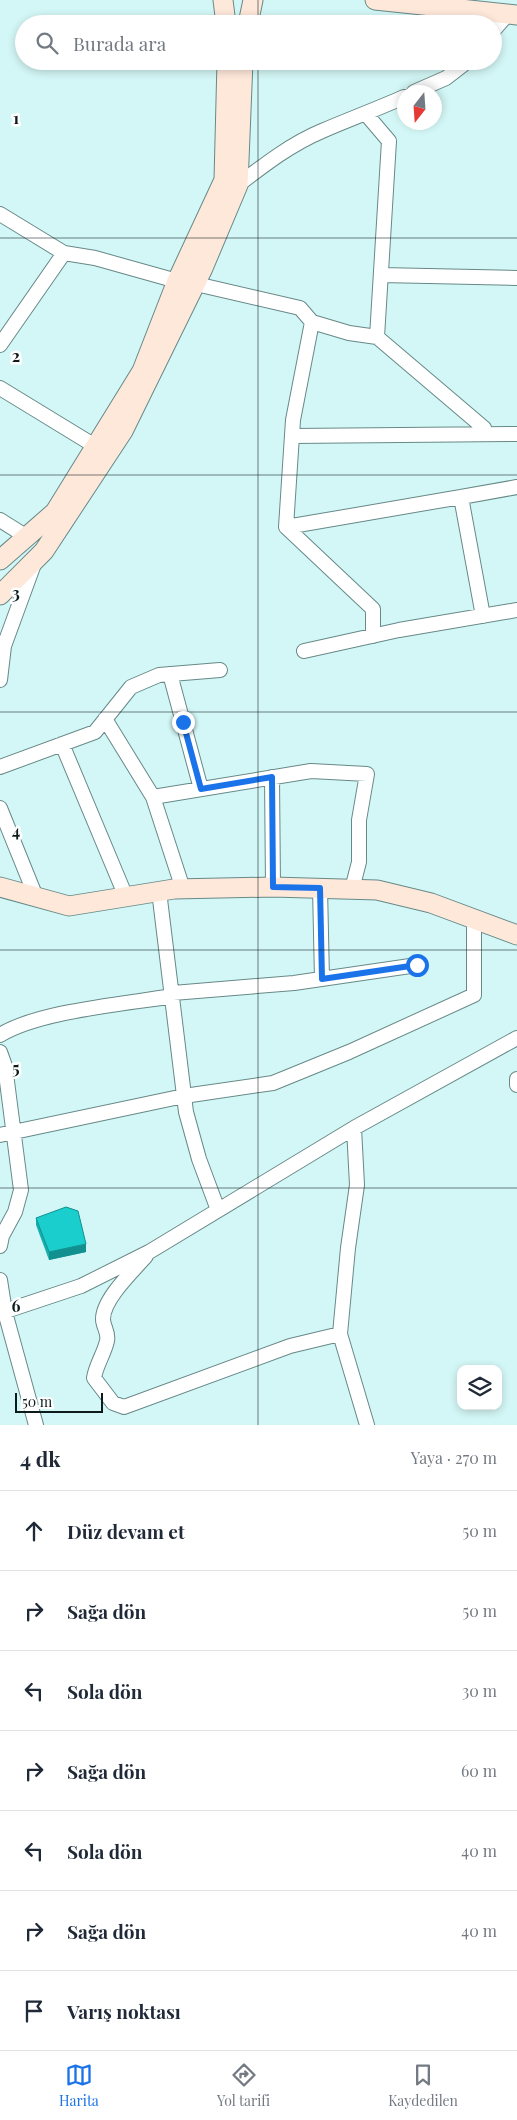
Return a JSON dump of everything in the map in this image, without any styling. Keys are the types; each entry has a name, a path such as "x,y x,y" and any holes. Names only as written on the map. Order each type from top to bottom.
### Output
{"street":[{"path":"223,0 225,15"},
{"path":"250,15 253,0"},
{"path":"375,0 512,14"},
{"path":"502,23 512,14"},
{"path":"0,680 2,644 36,561 123,431 186,283 224,180 226,70"},
{"path":"238,185 243,70"},
{"path":"430,85 446,78 456,70"},
{"path":"0,560 55,512 142,370 238,185 274,157 321,131 397,100"},
{"path":"366,114 389,141 377,338"},
{"path":"0,214 64,253 94,258 186,283 300,308 312,322 349,333 377,338 484,428 486,434"},
{"path":"1,341 64,253"},
{"path":"381,275 517,278"},
{"path":"286,527 292,436 312,322"},
{"path":"0,388 95,446"},
{"path":"292,436 517,434"},
{"path":"286,527 517,487"},
{"path":"461,497 483,616"},
{"path":"0,520 27,537"},
{"path":"286,527 373,609 373,636"},
{"path":"0,595 36,561"},
{"path":"304,651 373,636 517,610"},
{"path":"0,767 95,732 131,687 159,675 220,670"},
{"path":"170,674 201,789"},
{"path":"105,719 154,797 184,888"},
{"path":"62,744 126,897"},
{"path":"154,797 311,771 367,774 359,820 359,862 352,889"},
{"path":"272,777 273,887"},
{"path":"0,808 36,897"},
{"path":"0,887 69,906 184,888 273,887 377,890 431,903 517,935"},
{"path":"320,888 322,979"},
{"path":"159,891 184,1096 191,1136 218,1210"},
{"path":"6,1134 184,1096 273,1084 349,1052 474,995 474,919"},
{"path":"0,1035 15,1026 70,1013 173,995 322,979 417,965"},
{"path":"2,1313 81,1286 149,1252 354,1128 517,1038"},
{"path":"0,1052 5,1066 6,1134 21,1190 15,1212 2,1236 0,1246"},
{"path":"517,1079 517,1085"},
{"path":"354,1128 356,1194 348,1248 340,1334 368,1425"},
{"path":"149,1252 110,1298 105,1310 103,1321 108,1334 107,1342 97,1364 94,1378 112,1403 124,1406 290,1346 340,1334"},
{"path":"0,1280 2,1313 36,1425"}],"building":[{"path":"66,1207 78,1211 86,1244 49,1252 36,1218"}],"route":[{"path":"183,722 201,789 272,777 273,887 320,888 322,979 417,965"}]}
